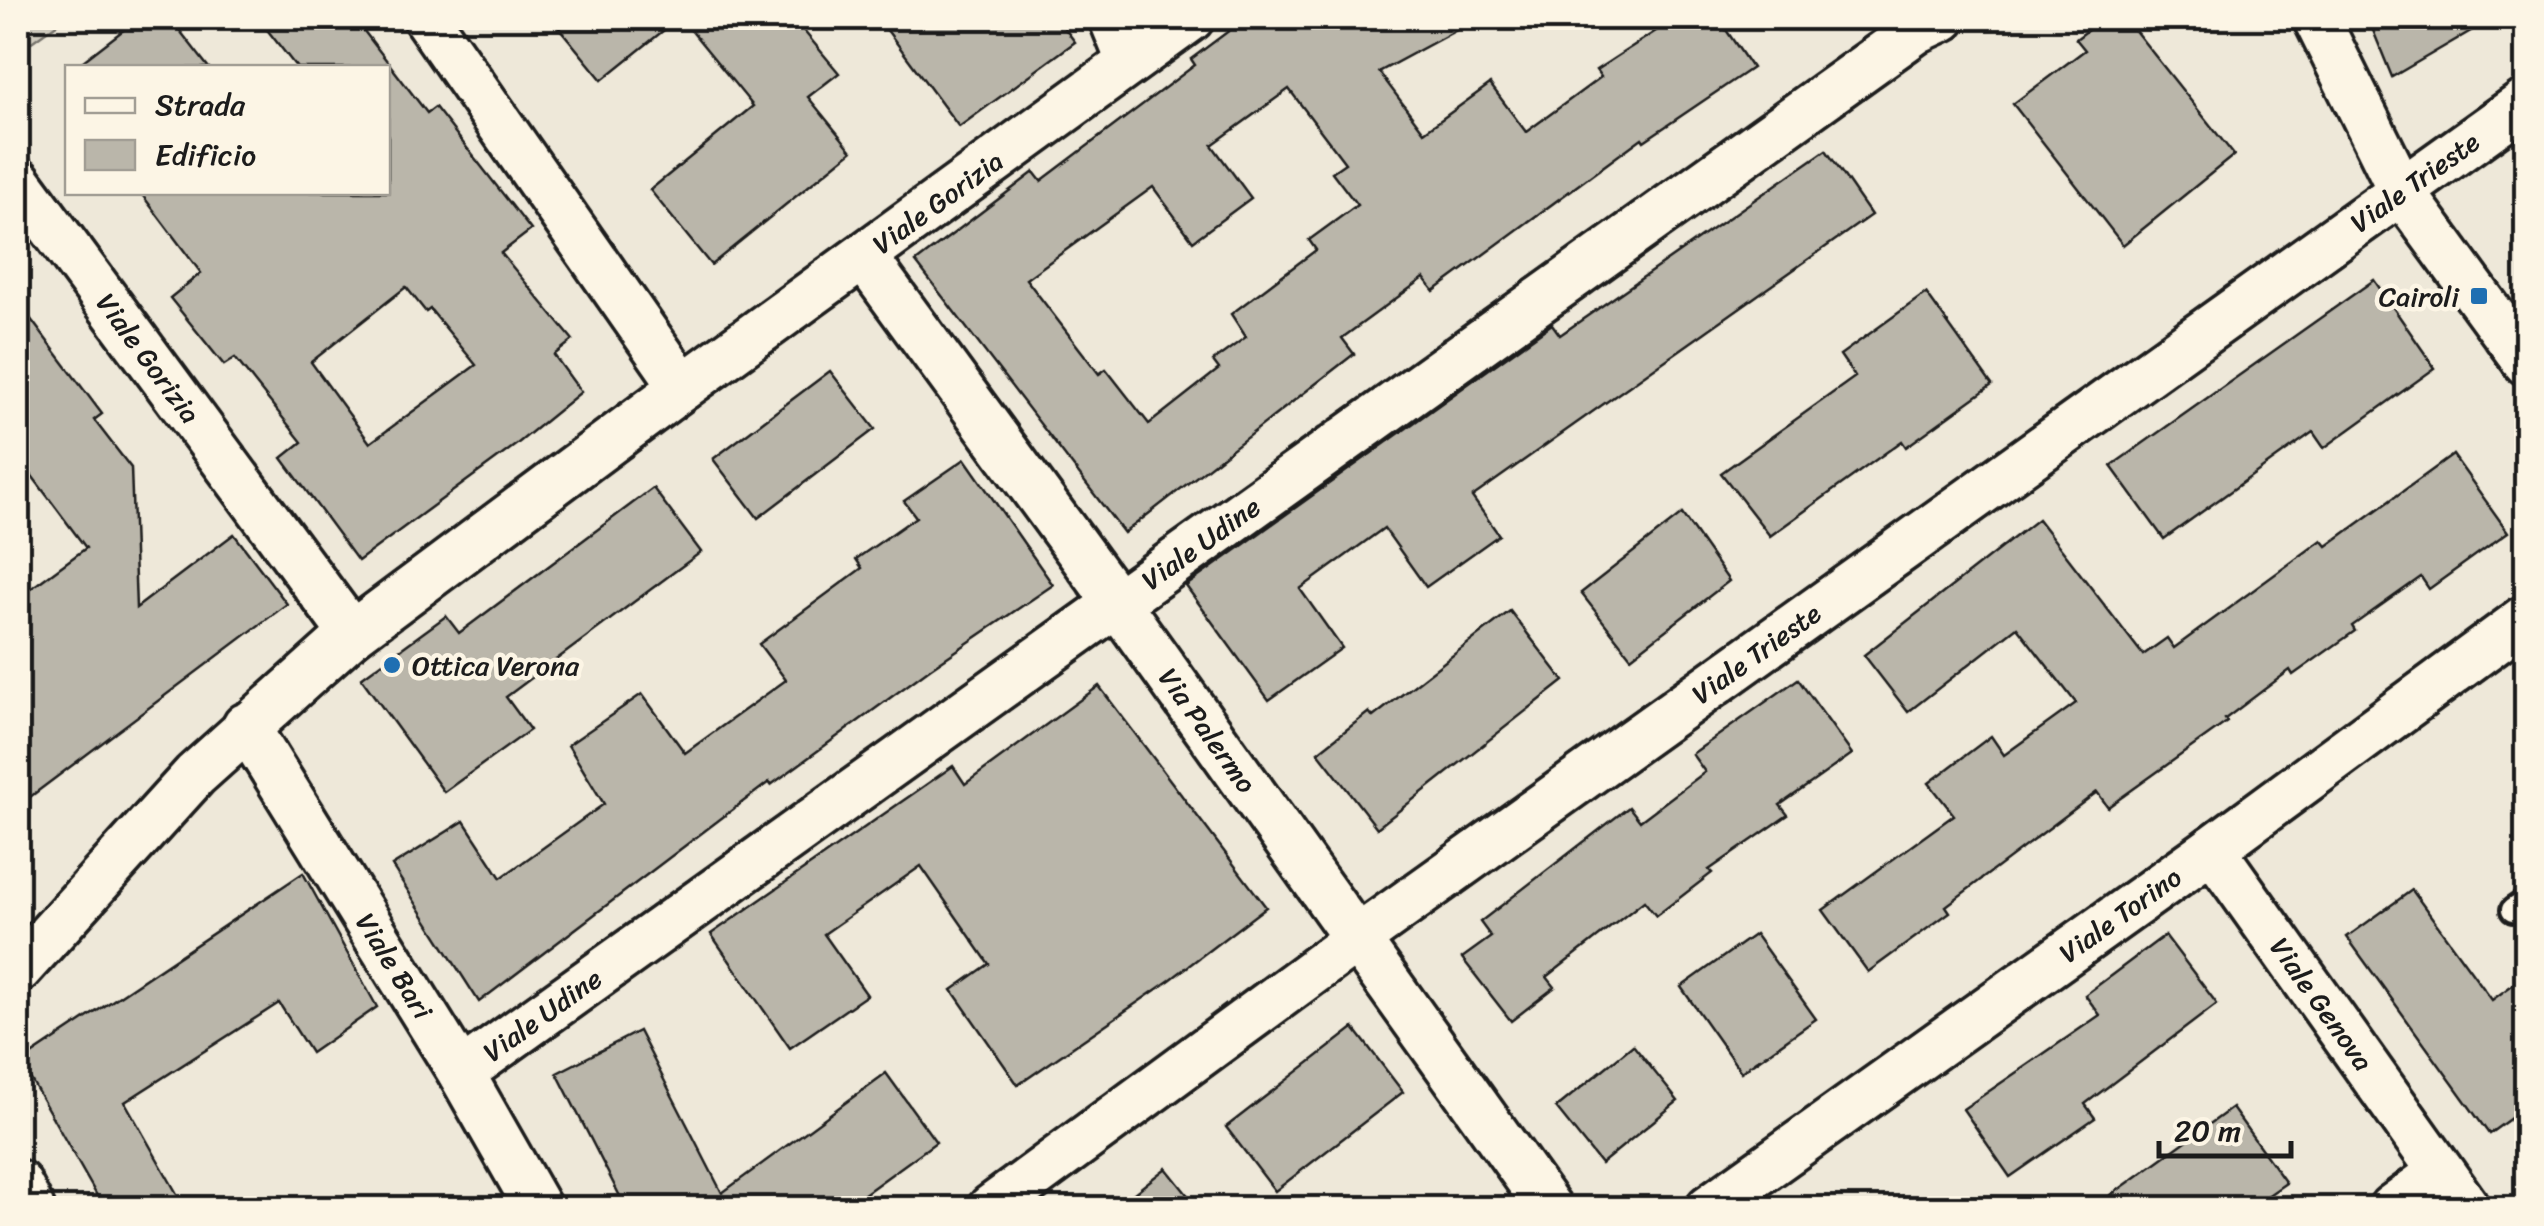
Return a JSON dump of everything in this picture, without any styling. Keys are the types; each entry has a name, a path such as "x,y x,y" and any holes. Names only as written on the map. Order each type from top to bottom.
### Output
{"street":[{"path":"426,18 682,387"},
{"path":"1112,18 1129,60"},
{"name":"Viale Gorizia","path":"18,970 195,775 352,634 682,387 1191,18"},
{"name":"Viale Udine","path":"462,1072 1917,30 1943,18"},
{"path":"2316,18 2402,192 2526,362"},
{"name":"Viale Trieste","path":"991,1208 1357,939 2526,102"},
{"name":"Viale Gorizia","path":"18,181 352,634"},
{"name":"Via Palermo","path":"864,257 1117,603 1548,1208"},
{"name":"Viale Torino","path":"1710,1208 2212,849 2526,618"},
{"name":"Viale Bari","path":"246,726 462,1072 538,1208"},
{"name":"Viale Genova","path":"2212,849 2467,1208"},
{"path":"2392,1208 2441,1172"},
{"path":"18,1183 31,1208"}],"shaded area":[{"path":"18,18 65,18 26,46"}],"building":[{"path":"139,18 170,18 207,65 78,65"},
{"path":"258,18 354,18 427,113 435,107 531,230 501,253 573,340 554,355 581,392 358,561 282,458 302,442 235,358 224,365 170,298 201,273 142,195 390,195 390,65 295,65","holes":["406,287 426,312 430,309 476,365 370,443 311,362"]},
{"path":"551,18 679,18 602,80"},
{"path":"681,18 793,18 839,73 808,97 852,151 711,265 650,190 753,106"},
{"path":"878,18 1057,18 1075,42 959,127"},
{"path":"1246,18 1479,18 1379,72 1424,132 1490,84 1526,132 1601,77 1596,70 1676,18 1718,18 1752,68 1644,141 1642,138 1434,291 1424,278 1342,338 1354,354 1124,533 916,262 1034,172 1041,181 1195,65 1191,59","holes":["1289,89 1345,163 1332,172 1357,205 1309,240 1316,250 1231,314 1246,337 1213,361 1219,369 1149,424 1106,369 1099,374 1026,279 1153,187 1193,241 1251,198 1212,145"]},
{"path":"2104,18 2125,18 2234,155 2123,245 2013,104 2085,50 2076,39"},
{"path":"2368,18 2493,18 2392,77"},
{"path":"1826,150 1871,215 1472,497 1499,535 1426,587 1384,528 1300,589 1342,648 1269,700 1186,586 1552,324 1560,335"},
{"path":"2374,280 2435,368 2324,448 2313,432 2164,539 2111,466"},
{"path":"1926,293 1992,385 1906,447 1902,441 1770,536 1721,473 1855,377 1840,355"},
{"path":"18,302 102,414 94,420 131,468 136,608 234,534 287,604 18,806 18,598 86,548 18,457"},
{"path":"830,371 875,429 758,518 713,459"},
{"path":"2453,455 2508,532 2429,589 2421,577 2352,626 2355,631 2293,675 2290,670 2225,719 2227,722 2108,807 2097,792 1946,906 1950,912 1868,972 1823,910 1954,815 1929,783 1991,736 2004,755 2076,703 2017,627 1908,712 1864,655 2038,519 2143,655 2167,638 2174,648 2322,540 2327,546"},
{"path":"965,459 1053,585 771,785 769,782 479,1002 392,866 464,821 501,878 604,804 568,745 642,694 685,753 786,680 759,644 862,568 856,559 916,517 904,501"},
{"path":"653,488 701,552 506,697 530,730 444,792 361,678 446,616 459,633"},
{"path":"1682,514 1729,581 1631,657 1581,593"},
{"path":"1510,611 1564,681 1377,828 1318,752 1369,712 1373,717"},
{"path":"1798,679 1852,754 1780,805 1788,815 1709,870 1712,873 1656,916 1644,901 1547,977 1555,987 1511,1021 1462,958 1491,937 1480,922 1629,807 1640,821 1705,772 1692,754"},
{"path":"1099,686 1266,907 1170,980 1018,1085 952,990 989,964 921,866 824,934 867,995 790,1048 711,934 953,766 965,784"},
{"path":"303,873 377,1007 311,1053 279,1003 125,1102 185,1208 104,1208 21,1062"},
{"path":"2412,890 2492,1000 2526,975 2526,1107 2489,1134 2347,937"},
{"path":"1755,934 1816,1019 1741,1072 1681,987"},
{"path":"2165,935 2217,1004 2085,1104 2095,1118 2010,1177 1963,1109 2100,1015 2085,995"},
{"path":"1354,1028 1403,1092 1275,1191 1226,1127"},
{"path":"639,1031 722,1193 886,1073 936,1142 845,1208 626,1208 557,1073"},
{"path":"1633,1045 1678,1101 1601,1164 1556,1108"},
{"path":"2232,1108 2286,1183 2250,1208 2093,1208"},
{"path":"1166,1168 1198,1208 1115,1208"}],"place":[{"name":"Cairoli","path":"2479,296"},
{"name":"Ottica Verona","path":"392,665"}]}
